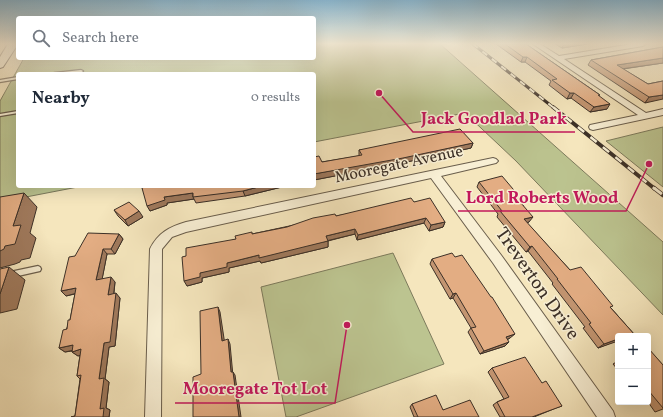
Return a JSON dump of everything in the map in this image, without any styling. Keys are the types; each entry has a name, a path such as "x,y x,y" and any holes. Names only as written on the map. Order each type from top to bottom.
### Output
{"street":[{"path":"566,63 645,116"},
{"path":"593,127 663,112"},
{"name":"Mooregate Avenue","path":"153,417 156,249 162,237 173,230 186,227 493,161"},
{"name":"Treverton Drive","path":"434,174 497,259 607,417"}],"lane":[{"path":"72,72 81,71"},
{"path":"0,81 16,78"},
{"path":"0,115 16,112"},
{"path":"0,277 38,269"}],"green space":[{"path":"21,63 462,63 663,242 663,315 516,161 465,113 316,142 316,72 16,72"},
{"path":"16,72 16,188 73,188 0,202 0,101"},
{"path":"663,127 663,187 606,141"},
{"path":"393,253 444,364 296,417 286,417 261,287"}],"building":[{"path":"536,63 554,63 600,95 598,95 610,104 594,107 574,93 570,93 552,80 557,79"},
{"path":"596,63 627,63 617,65 648,84 663,81 663,95 649,97"},
{"path":"460,129 473,143 403,158 316,174 316,157 319,156 322,162 362,155 359,150"},
{"path":"502,176 524,202 521,203 533,217 524,219 570,270 581,267 613,306 610,307 633,333 615,333 615,340 604,344 589,324 591,323 558,279 532,246 530,247 500,211 502,211 479,182"},
{"path":"142,188 254,188 243,191 193,197 193,193 164,197 165,200 147,206"},
{"path":"24,193 13,226 21,225 15,244 5,246 4,249 0,251 0,197"},
{"path":"411,198 414,202 430,198 445,222 431,225 426,218 358,235 355,229 326,236 328,241 259,258 259,255 227,263 227,267 200,273 200,277 184,281 182,257 186,256 186,248 236,239 235,236 252,232 252,234 287,227 313,218 335,214 336,216"},
{"path":"129,202 139,211 125,220 114,210"},
{"path":"88,233 119,234 111,249 103,249 96,280 111,277 108,295 116,293 110,342 104,343 99,379 104,378 100,409 104,408 103,417 71,417 75,416 81,375 77,376 81,349 72,352 73,345 59,348 63,330 67,329 68,320 70,320 76,288 61,291 69,257 75,256"},
{"path":"452,253 455,257 462,255 492,297 515,334 506,337 509,342 484,351 471,328 476,327 456,293 453,294 432,259"},
{"path":"9,267 0,294 0,269"},
{"path":"218,307 222,341 228,339 231,372 233,372 239,417 193,417 193,377 201,374 200,311"},
{"path":"651,351 663,365 663,408 651,394"},
{"path":"525,357 542,383 546,381 562,406 532,417 505,417 497,402 509,397 492,368"},
{"path":"436,395 443,410 470,400 479,417 418,417 412,404"}],"railway":[{"path":"498,63 554,108"},
{"path":"553,107 655,189"},
{"path":"654,188 663,195"}],"place":[{"name":"Jack Goodlad Park","path":"379,93"},
{"name":"Lord Roberts Wood","path":"649,164"},
{"name":"Mooregate Tot Lot","path":"347,325"}]}
